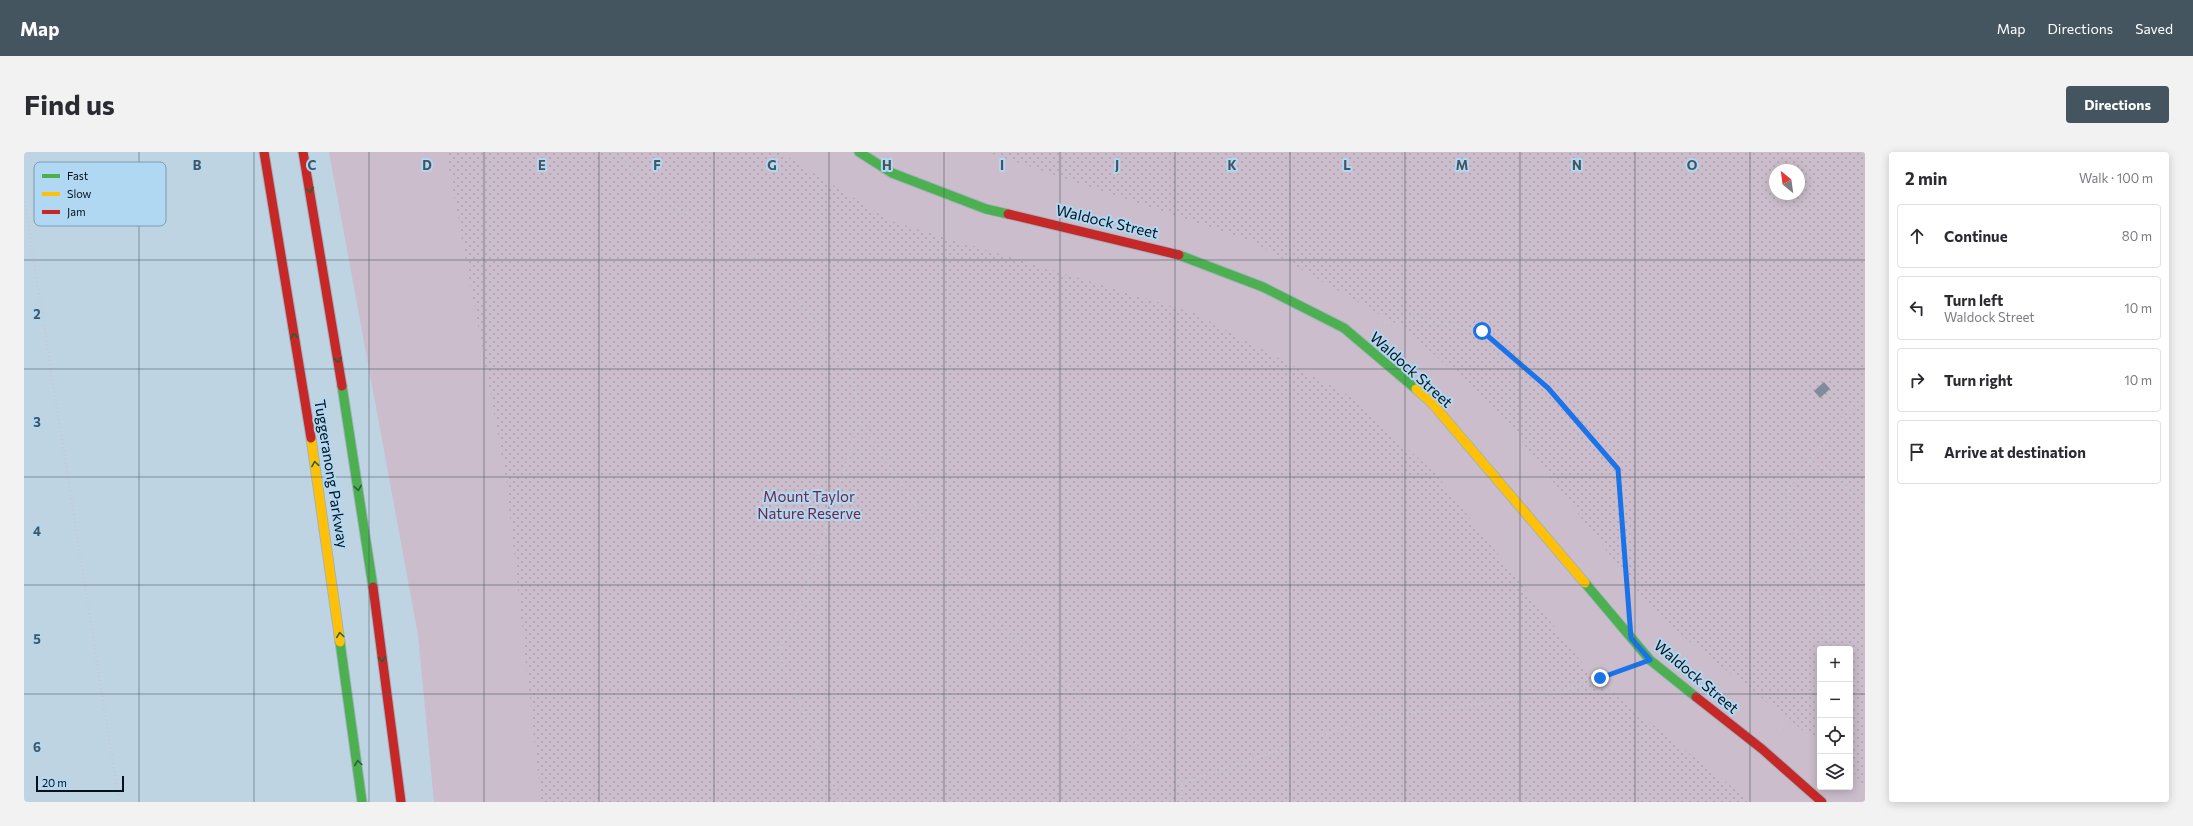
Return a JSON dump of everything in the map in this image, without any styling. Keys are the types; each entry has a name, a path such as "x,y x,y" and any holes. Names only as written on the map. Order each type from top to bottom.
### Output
{"main road":[{"name":"Tuggeranong Parkway","path":"264,152 320,495 362,802"},
{"name":"Tuggeranong Parkway","path":"303,152 367,540 401,802"},
{"name":"Waldock Street","path":"859,152 892,173 986,210 1168,250 1262,287 1344,328 1431,402 1650,660 1762,749 1822,802"}],"path":[{"path":"619,152 648,188 760,261 786,285 853,378 860,421 986,614 1182,782"},
{"path":"24,198 119,802"},
{"path":"1344,328 1413,318 1482,331 1548,388 1618,469 1628,600"},
{"path":"1829,646 1825,606 1789,515 1789,488 1853,406 1865,400"},
{"path":"841,802 779,653 804,597 860,421"},
{"path":"1810,460 1838,477 1865,510"},
{"path":"1182,782 1372,719 1561,692 1650,660"},
{"path":"1762,749 1818,682"},
{"path":"1181,802 1182,782"}],"green space":[{"path":"329,152 1865,152 1865,802 434,802 418,635"},
{"name":"Mount Taylor Nature Reserve","path":"446,152 780,152 891,221 1194,313 1348,395 1435,473 1594,678 1751,802 541,802 506,479"},
{"path":"987,152 1865,152 1865,787 1853,773 1853,646 1817,646 1817,742 1657,616 1503,417 1407,330 1253,242"}],"building":[{"path":"1824,382 1830,389 1820,398 1814,391"}],"traffic: fast":[{"path":"859,152 892,173 986,209 1008,214"},
{"path":"1179,255 1263,287 1344,328 1416,389"},
{"path":"342,386 373,587"},
{"path":"1585,583 1650,660 1696,697"},
{"path":"340,642 362,802"}],"traffic: slow":[{"path":"1416,389 1431,402 1585,583"},
{"path":"311,438 340,642"}],"traffic: jam":[{"path":"264,152 311,438"},
{"path":"303,152 342,386"},
{"path":"1008,214 1179,255"},
{"path":"373,587 401,802"},
{"path":"1696,697 1762,749 1822,802"}],"route":[{"path":"1482,331 1548,388 1618,469 1631,638 1650,660 1600,678"}]}
